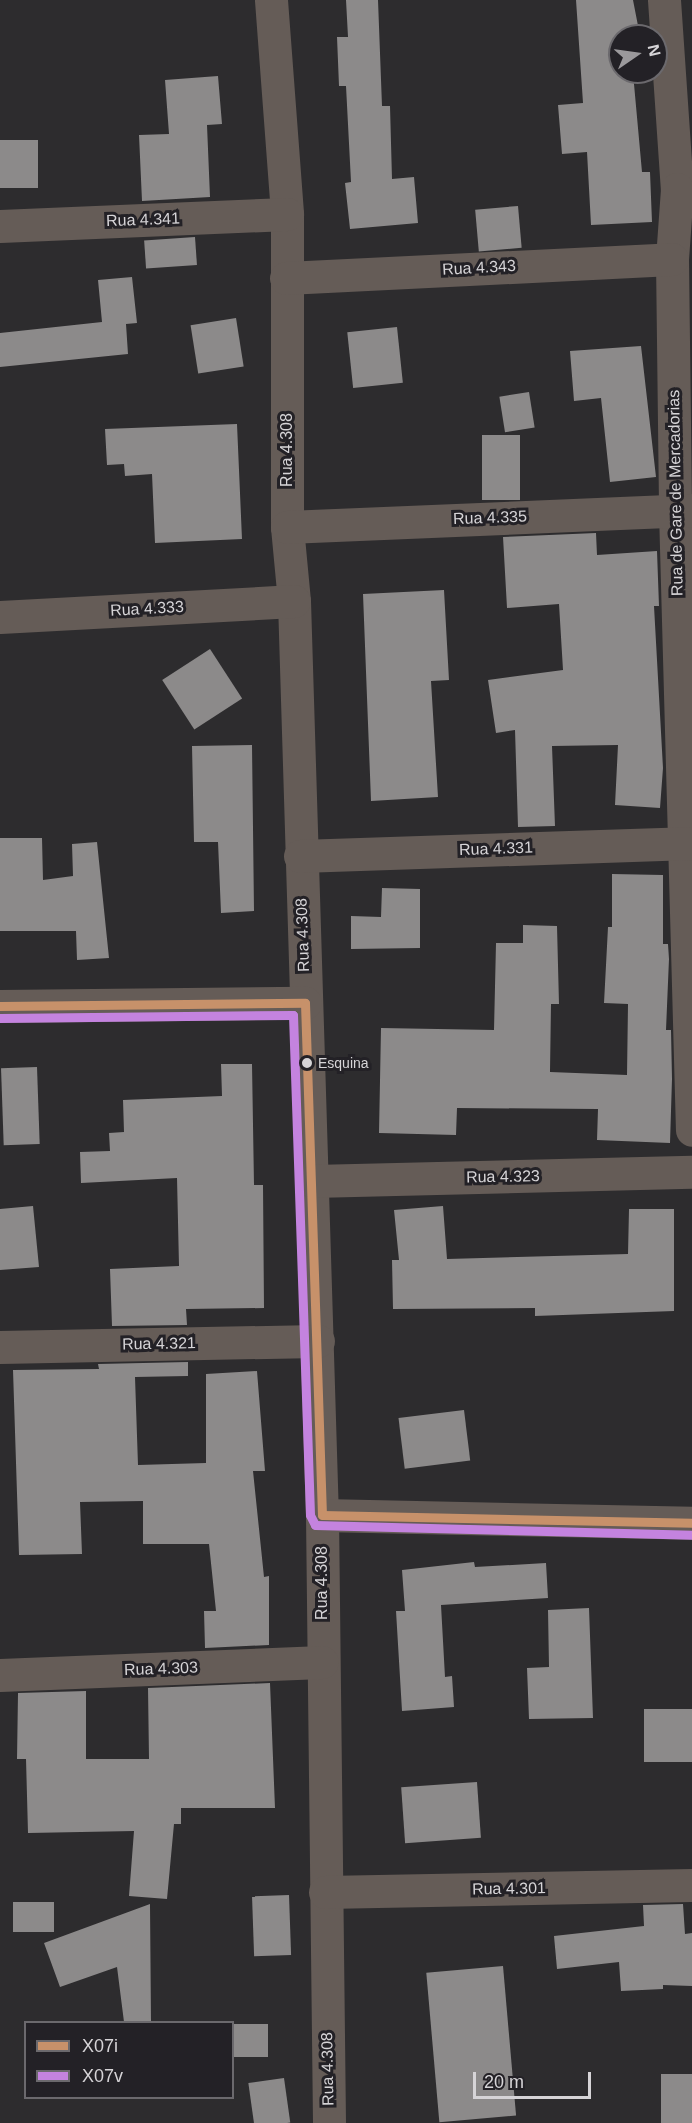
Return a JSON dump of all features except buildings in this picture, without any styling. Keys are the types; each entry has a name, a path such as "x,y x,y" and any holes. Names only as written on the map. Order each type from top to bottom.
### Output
{"street":[{"name":"Rua 4.308","path":"271,0 287,214 287,527 294,601 300,856 318,1341 329,2123"},
{"name":"Rua de Gare de Mercadorias","path":"664,0 685,189 672,259 683,510 692,1130"},
{"name":"Rua 4.341","path":"0,226 287,214"},
{"name":"Rua 4.343","path":"286,278 672,259"},
{"name":"Rua 4.335","path":"287,527 683,510"},
{"name":"Rua 4.333","path":"0,617 294,601"},
{"name":"Rua 4.331","path":"300,856 688,843"},
{"path":"0,1006 305,1003"},
{"name":"Rua 4.323","path":"313,1181 692,1172"},
{"name":"Rua 4.321","path":"0,1347 318,1341"},
{"path":"322,1515 692,1523"},
{"name":"Rua 4.303","path":"0,1675 322,1662"},
{"name":"Rua 4.301","path":"325,1892 692,1885"}],"transit line":[{"name":"X07i","path":"0,1006 305,1003 322,1515 692,1523"},
{"name":"X07v","path":"0,1018 293,1015 310,1515 315,1525 692,1535"}],"place":[{"name":"Esquina","path":"307,1063"}]}
